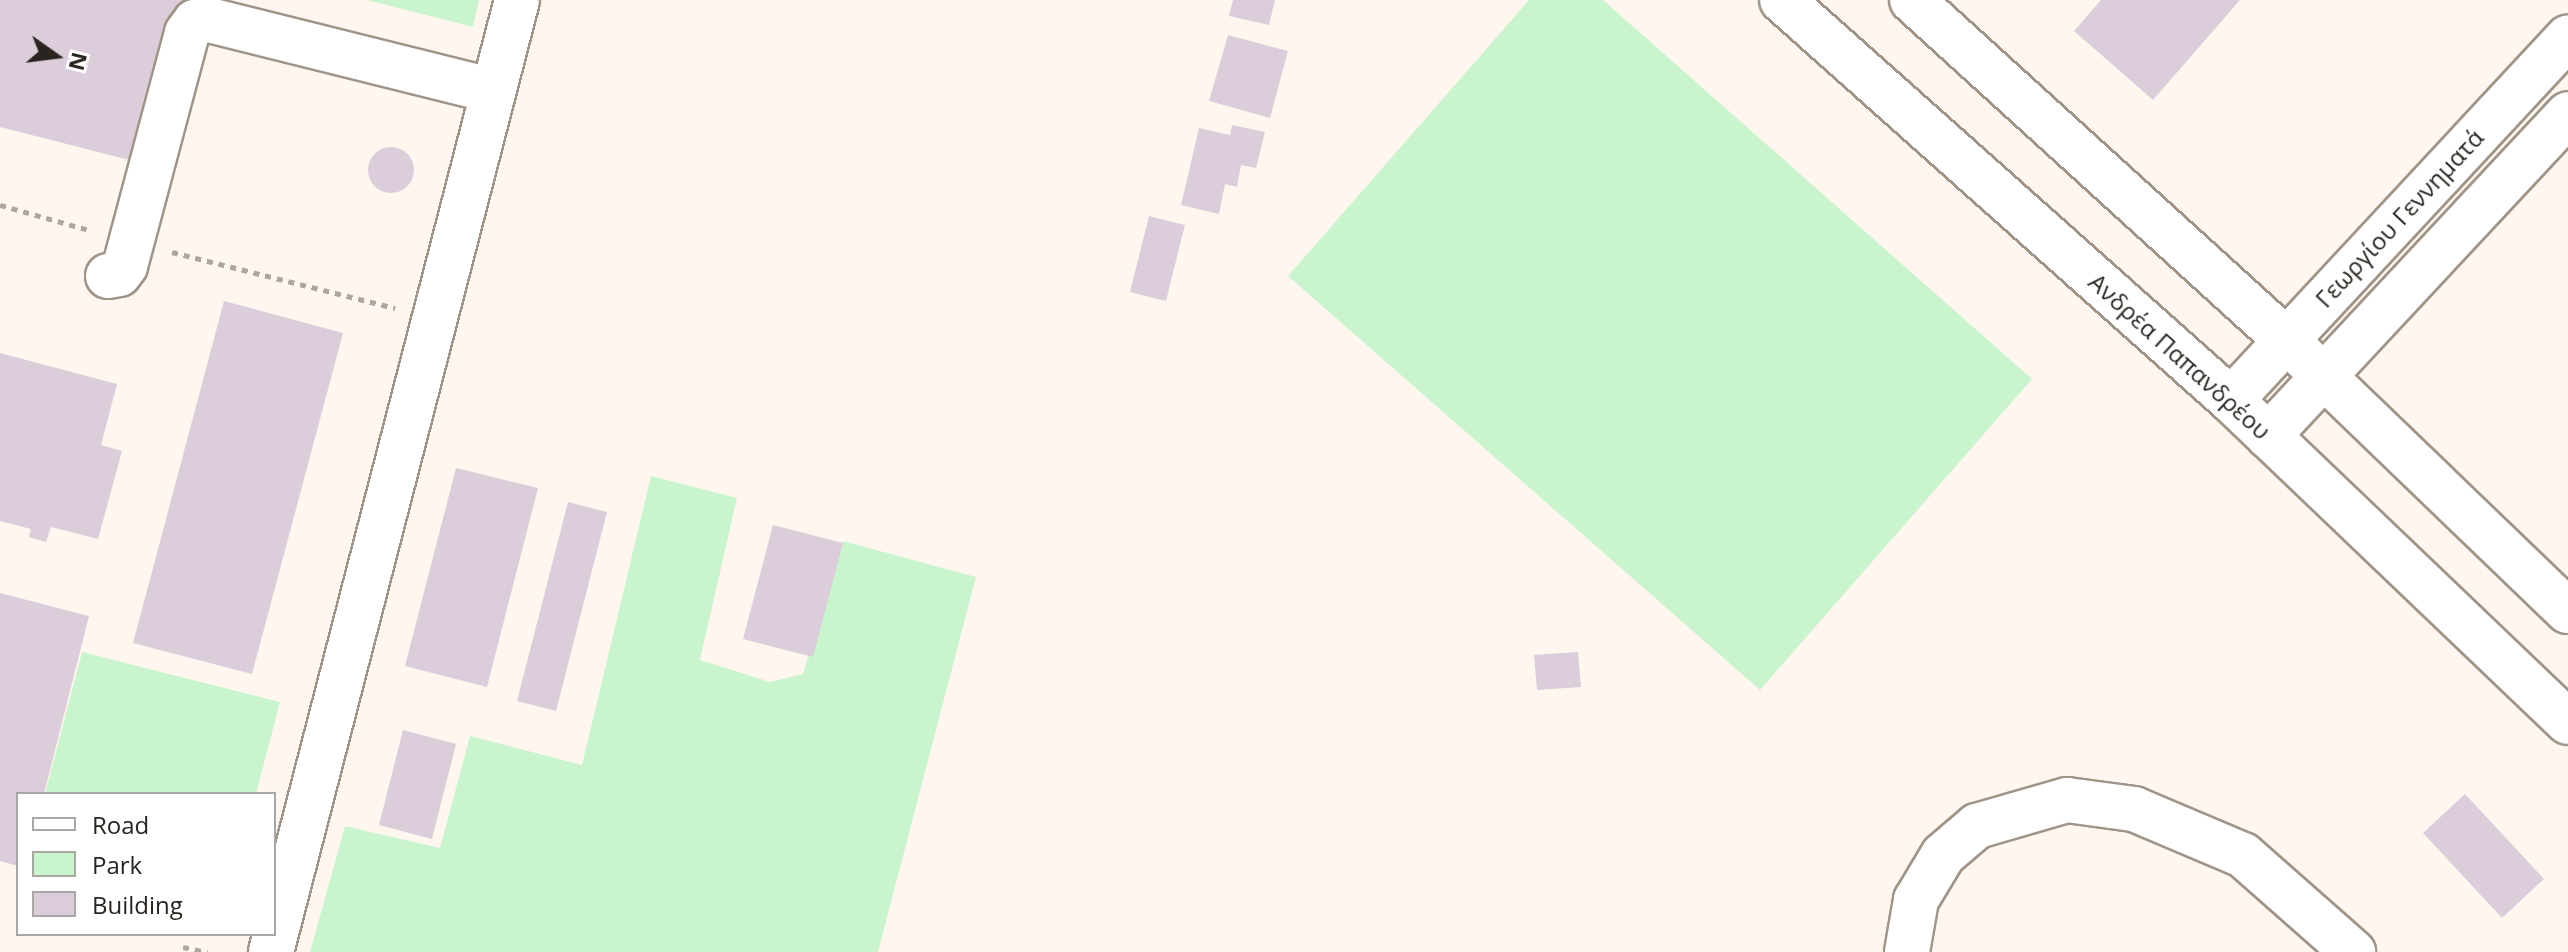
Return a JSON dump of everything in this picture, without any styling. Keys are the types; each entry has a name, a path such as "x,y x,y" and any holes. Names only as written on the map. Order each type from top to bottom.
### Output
{"street":[{"path":"276,933 517,0"},
{"name":"Ανδρέα Παπανδρέου","path":"1782,0 2231,400 2568,722"},
{"path":"1925,6 2286,340 2568,611"},
{"path":"119,258 154,168 187,33 195,22 209,20 493,91"},
{"name":"Γεωργίου Γεννηματά","path":"2231,400 2568,37"},
{"path":"2268,436 2568,114"},
{"path":"1907,952 1916,900 1943,855 1977,826 2067,800 2134,809 2243,855 2353,952"}],"path":[{"path":"0,205 119,258 434,318"},
{"path":"183,947 207,952"}],"green space":[{"path":"367,0 479,0 473,27"},
{"path":"1529,0 1603,0 2032,379 1760,690 1288,276"},
{"path":"651,476 737,498 700,660 770,682 803,674 843,541 976,577 878,952 310,952 345,826 440,848 470,736 582,765"},
{"path":"82,652 280,702 257,792 46,792"}],"building":[{"path":"0,0 185,0 145,164 0,127"},
{"path":"1233,0 1275,0 1269,25 1229,16"},
{"path":"2101,0 2240,0 2153,100 2074,31"},
{"path":"1228,35 1288,51 1270,118 1209,101"},
{"path":"1232,125 1265,132 1256,168 1241,165 1237,187 1225,184 1219,214 1181,205 1199,128 1230,135"},
{"path":"391,147 407,154 414,170 407,186 391,193 375,186 368,170 375,154"},
{"path":"1149,216 1185,225 1166,301 1130,292"},
{"path":"224,301 343,333 252,674 133,643"},
{"path":"0,353 117,384 101,445 122,451 98,539 51,527 46,542 29,537 31,529 0,521"},
{"path":"456,468 538,488 487,687 405,666"},
{"path":"568,502 607,512 556,711 517,701"},
{"path":"773,525 843,543 813,657 743,639"},
{"path":"0,593 89,616 45,792 16,792 16,865 0,861"},
{"path":"1578,652 1581,687 1537,690 1534,655"},
{"path":"403,730 456,744 432,839 379,825"},
{"path":"2465,794 2544,879 2502,918 2423,833"}]}
